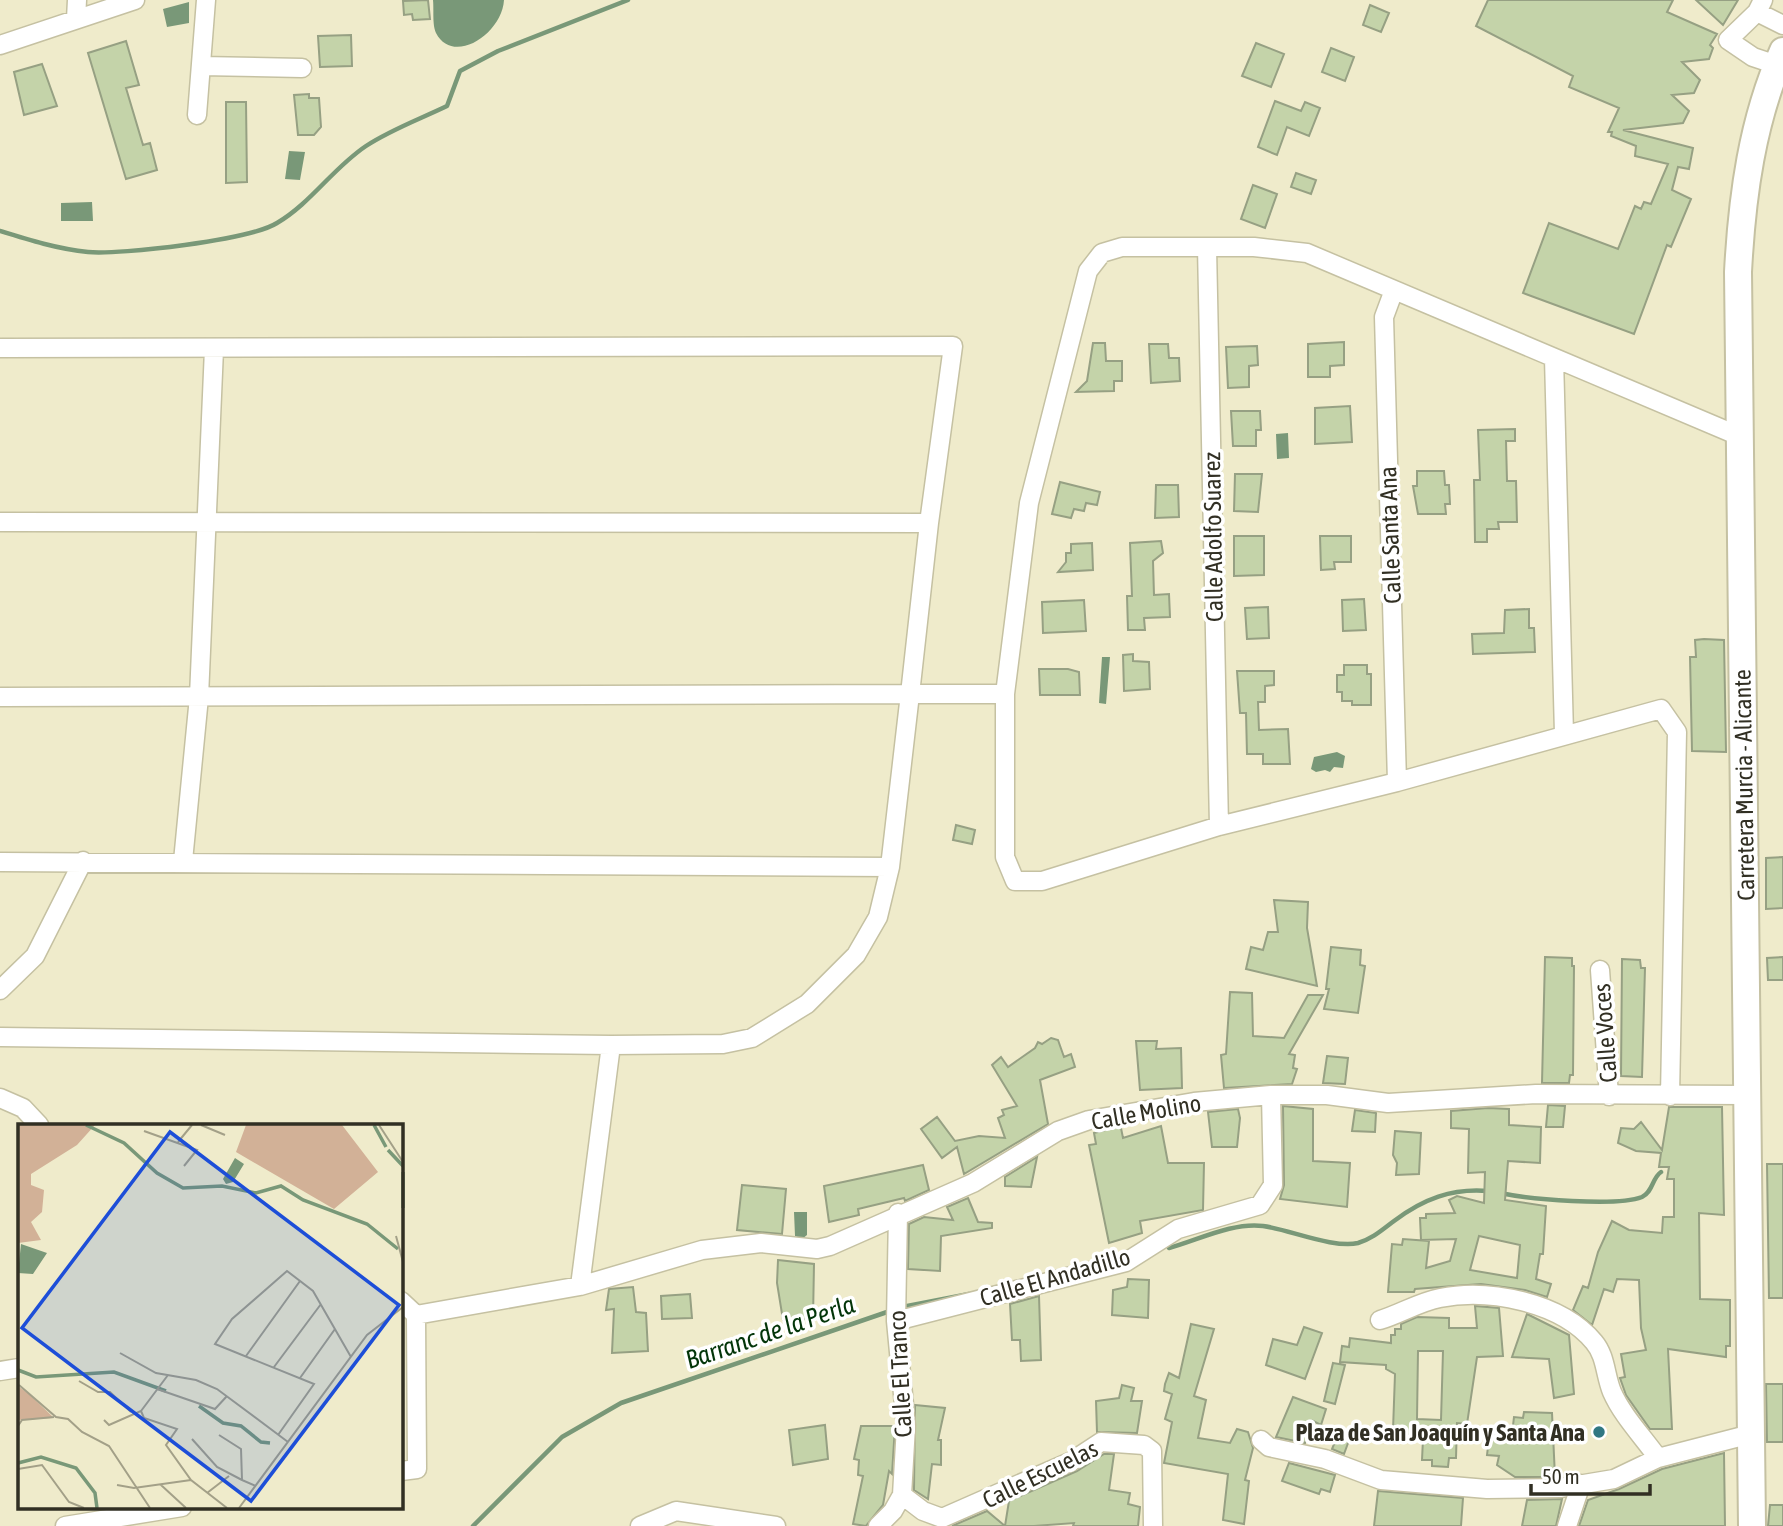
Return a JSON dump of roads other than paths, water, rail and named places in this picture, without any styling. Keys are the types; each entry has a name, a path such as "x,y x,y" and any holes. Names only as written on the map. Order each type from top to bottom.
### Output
{"highway":[{"name":"Carretera Murcia - Alicante","path":"1752,1526 1737,346 1741,207 1754,142 1780,58"}],"street":[{"path":"76,19 77,0"},
{"path":"0,44 135,0"},
{"path":"197,115 206,0"},
{"path":"1780,58 1753,57 1728,40 1760,6 1783,25"},
{"path":"201,66 302,68"},
{"path":"1670,1096 1677,732 1661,709 1396,782 1219,826 1042,881 1015,881 1004,857 1004,694 1029,503 1088,271 1102,253 1122,247 1254,247 1307,253 1739,436"},
{"name":"Calle Adolfo Suarez","path":"1207,247 1219,826"},
{"name":"Calle Santa Ana","path":"1394,290 1384,317 1396,782"},
{"path":"0,348 953,346 929,523 890,867 878,917 856,956 830,985 781,1021 752,1038 723,1044 0,1037"},
{"path":"183,861 200,697 214,349"},
{"path":"1554,358 1564,734"},
{"path":"0,522 929,523"},
{"path":"0,697 1004,694"},
{"path":"0,990 35,956 83,861"},
{"path":"0,862 890,867"},
{"name":"Calle Voces","path":"1600,970 1609,1096"},
{"path":"580,1286 611,1045"},
{"name":"Calle Molino","path":"416,1315 580,1286 702,1250 761,1243 817,1249 973,1183 1040,1140 1089,1121 1194,1102 1271,1095 1328,1095 1388,1102 1536,1094 1747,1095"},
{"name":"Calle El Andadillo","path":"896,1321 1126,1262 1178,1229 1260,1205 1273,1185 1271,1095"},
{"path":"0,1098 23,1108 38,1124"},
{"name":"Calle El Tranco","path":"898,1213 896,1321 906,1426 902,1495"},
{"path":"1380,1320 1432,1300 1469,1294 1530,1305 1559,1316 1594,1342 1605,1362 1612,1392 1658,1458"},
{"path":"402,1301 416,1315 417,1469 402,1471"},
{"path":"0,1371 18,1368"},
{"path":"1261,1440 1269,1447 1325,1459 1366,1476 1396,1483 1487,1489 1560,1488 1614,1479 1658,1458 1751,1434"},
{"name":"Calle Escuelas","path":"902,1495 923,1511 942,1518 1072,1461 1101,1442 1123,1442 1144,1445 1152,1451 1153,1526"},
{"path":"1567,1526 1581,1484"},
{"path":"878,1526 893,1511 902,1495"},
{"path":"71,1519 174,1508"},
{"path":"640,1526 676,1511 776,1526"}],"waterway":[{"path":"0,231 66,249 104,252 185,245 262,229 289,215 366,146 447,106 460,71 498,51 628,0"},
{"name":"Barranc de la Perla","path":"1500,1193 1572,1201 1630,1200 1646,1195 1661,1172"},
{"name":"Barranc de la Perla","path":"1169,1248 1228,1229 1252,1225 1337,1243 1358,1243 1372,1237 1427,1201 1462,1191 1488,1191"},
{"name":"Barranc de la Perla","path":"902,1307 969,1294"},
{"name":"Barranc de la Perla","path":"473,1526 562,1437 621,1403 890,1311"}],"place":[{"name":"Plaza de San Joaquín y Santa Ana","path":"1599,1432"}]}
